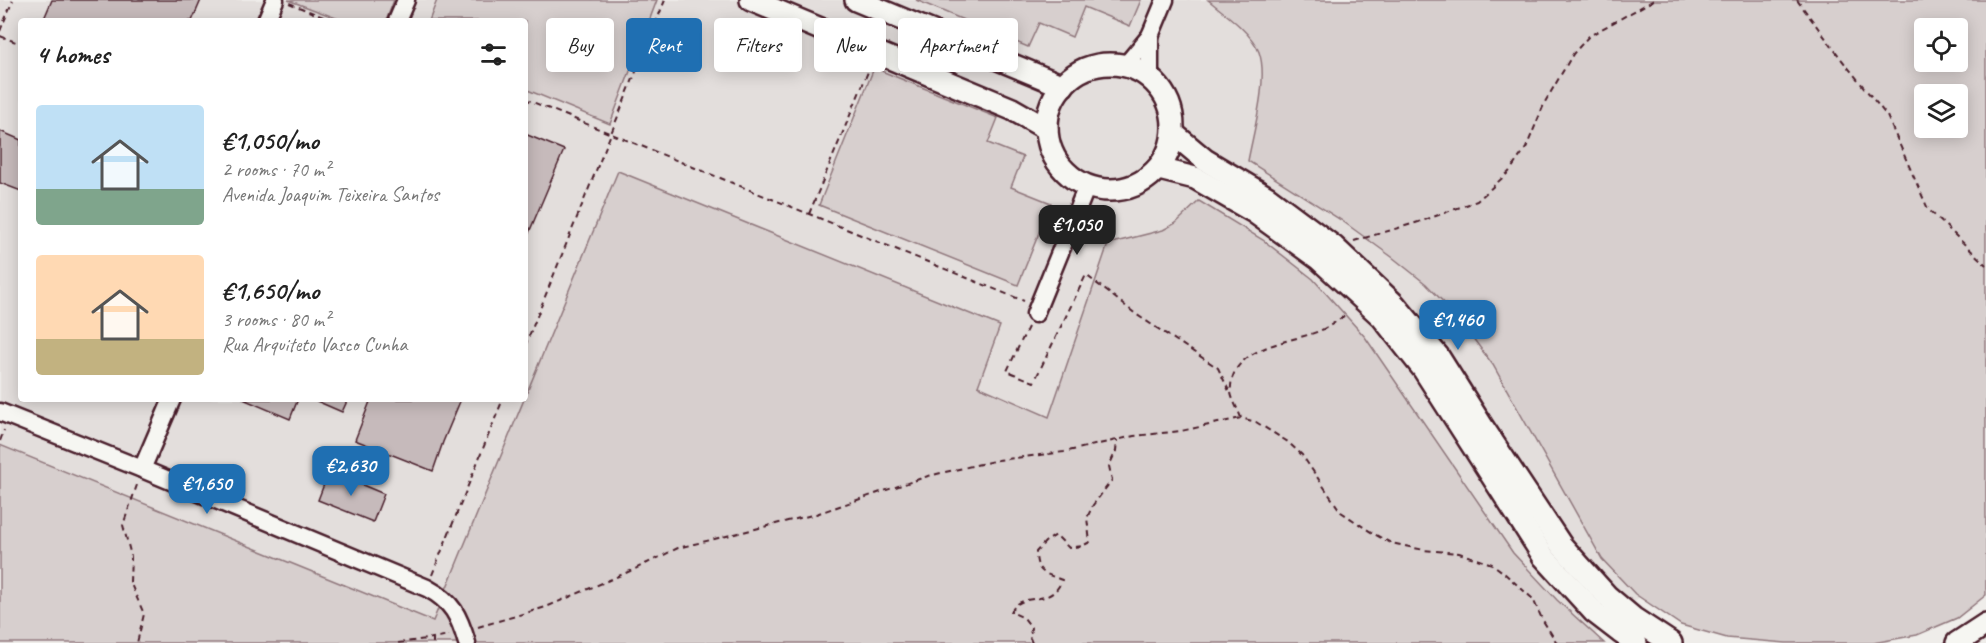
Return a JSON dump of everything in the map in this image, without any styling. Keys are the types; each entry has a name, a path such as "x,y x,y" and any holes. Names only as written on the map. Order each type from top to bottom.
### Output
{"street":[{"path":"398,18 406,0"},
{"path":"751,0 814,26"},
{"path":"856,0 1063,86"},
{"path":"1125,66 1150,36 1165,0"},
{"path":"269,18 283,2"},
{"path":"1150,36 1150,78"},
{"path":"886,56 1012,109 1047,129"},
{"path":"1108,64 1125,66 1138,70 1150,78 1164,93 1173,113 1174,134 1169,152 1159,169 1143,183 1122,190 1100,190 1079,183 1062,169 1051,150 1047,129 1048,113 1063,86 1076,74 1091,67 1108,64"},
{"path":"1174,134 1205,160 1267,197 1334,247 1394,304 1438,356 1561,545 1607,596 1633,618 1671,643"},
{"path":"1159,169 1195,178 1254,212 1319,259 1382,317 1424,370 1544,557 1594,612 1636,643"},
{"path":"1037,310 1087,186"},
{"path":"142,469 171,402"},
{"path":"0,412 426,588 451,606 466,637"},
{"path":"1957,643 1986,624"}],"path":[{"path":"0,31 13,0"},
{"path":"281,0 325,18"},
{"path":"283,2 296,0"},
{"path":"528,339 665,0"},
{"path":"1334,247 1422,221 1477,201 1509,172 1526,148 1545,102 1573,54 1589,36 1654,0"},
{"path":"1797,0 1887,116 1928,209 1986,265"},
{"path":"0,36 18,43"},
{"path":"809,214 868,72"},
{"path":"528,100 809,214 1037,310 1006,371 1034,382 1086,275 1137,315 1218,368 1242,418"},
{"path":"1231,394 1232,380 1237,368 1249,356 1271,346 1329,327 1344,316"},
{"path":"426,588 502,402"},
{"path":"398,643 433,638 466,637 546,607 678,548 816,514 928,476 998,460 1064,452 1117,440 1181,431 1242,418 1256,422 1288,442 1302,455 1341,512 1374,534 1391,543 1424,550 1459,553 1492,564 1533,598 1542,619 1557,643"},
{"path":"1032,643 1031,627 1024,618 1011,612 1012,609 1020,601 1046,597 1058,590 1062,580 1042,573 1036,563 1036,552 1045,542 1056,535 1069,548 1090,542 1087,518 1093,505 1112,480 1109,466 1116,451 1117,440"},
{"path":"137,643 144,614 130,582 131,556 123,525 142,469"},
{"path":"432,643 433,638"}],"shaded area":[{"path":"0,0 1360,0 1801,461 1585,643 0,643"},
{"path":"288,0 394,0 387,18 336,18"},
{"path":"437,0 657,0 650,18 626,18 626,72 630,72 610,124 528,90 528,18 430,18"},
{"path":"916,0 1141,0 1130,26 1084,7 1072,37 1039,23 1028,47 1018,43 1018,18 959,18"},
{"path":"1208,0 1986,0 1986,595 1957,618 1917,635 1873,643 1786,643 1727,638 1681,625 1635,594 1602,559 1493,365 1455,314 1426,284 1392,257 1341,220 1248,161 1259,106 1262,63 1255,45 1236,23"},
{"path":"872,72 884,72 998,118 988,143 1023,157 1011,187 1051,203 1018,285 819,205"},
{"path":"618,171 1000,326 978,386 1049,417 1108,244 1163,230 1176,223 1199,201 1263,240 1313,279 1365,337 1513,553 1557,600 1604,643 0,643 0,445 433,621 523,402 528,402 528,390"}],"building":[{"path":"52,0 201,0 193,18 44,18"},
{"path":"0,131 18,139 18,190 0,183"},
{"path":"528,135 564,150 528,235"},
{"path":"250,402 297,402 290,419"},
{"path":"319,402 347,402 342,412"},
{"path":"370,402 460,402 433,471 355,440"},
{"path":"329,471 384,494 373,522 318,500"}]}
